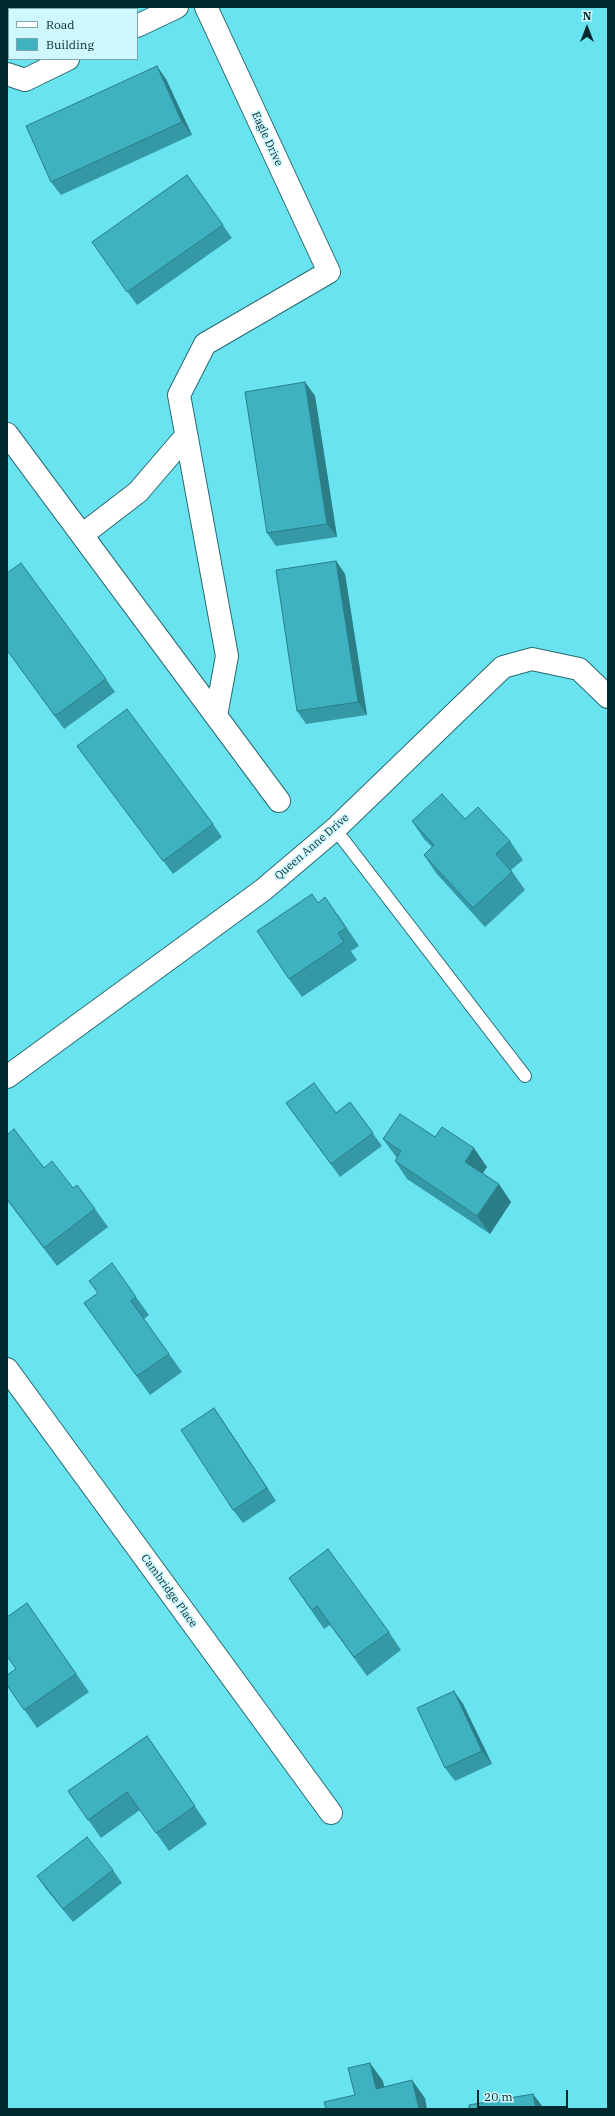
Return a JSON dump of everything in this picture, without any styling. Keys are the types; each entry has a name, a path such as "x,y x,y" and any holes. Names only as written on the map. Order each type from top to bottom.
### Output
{"street":[{"path":"138,26 178,7"},
{"name":"Eagle Drive","path":"186,436 179,395 205,344 329,272 206,7"},
{"path":"7,74 25,80 66,60"},
{"path":"7,434 279,801"},
{"path":"82,535 138,492 186,436"},
{"path":"186,436 227,656 216,716"},
{"name":"Queen Anne Drive","path":"7,1076 263,890 334,829 503,667 532,659 579,669 608,697"},
{"name":"Cambridge Place","path":"7,1369 331,1813"}],"lane":[{"path":"334,829 525,1076"}],"building":[{"path":"157,66 182,122 51,182 26,126"},
{"path":"187,175 223,225 127,292 92,242"},
{"path":"305,382 327,524 267,533 245,392"},
{"path":"336,561 358,702 297,711 276,570"},
{"path":"21,563 106,679 55,716 7,650 7,573"},
{"path":"127,709 213,824 163,861 77,746"},
{"path":"442,794 465,819 478,807 510,841 496,854 512,872 473,908 424,855 434,845 412,821"},
{"path":"312,894 318,903 325,897 346,928 338,933 344,942 289,979 257,931"},
{"path":"314,1083 336,1113 350,1102 373,1133 331,1164 286,1103"},
{"path":"400,1114 435,1137 442,1127 474,1148 465,1162 499,1184 477,1216 395,1161 401,1151 383,1139"},
{"path":"14,1129 44,1168 52,1161 73,1188 77,1185 95,1209 44,1248 7,1199 7,1135"},
{"path":"112,1263 136,1297 131,1301 169,1354 137,1376 84,1303 98,1293 89,1281"},
{"path":"214,1408 267,1488 233,1510 181,1430"},
{"path":"328,1549 389,1632 354,1657 317,1606 312,1610 289,1578"},
{"path":"27,1603 76,1674 24,1710 7,1685 7,1675 16,1669 7,1656 7,1617"},
{"path":"454,1691 482,1751 445,1768 417,1708"},
{"path":"147,1736 195,1806 156,1833 127,1792 88,1820 68,1791"},
{"path":"87,1837 113,1870 63,1909 37,1876"},
{"path":"370,2063 376,2089 412,2080 419,2109 326,2109 324,2102 355,2095 348,2068"},
{"path":"533,2094 536,2109 469,2109 469,2105"}]}
